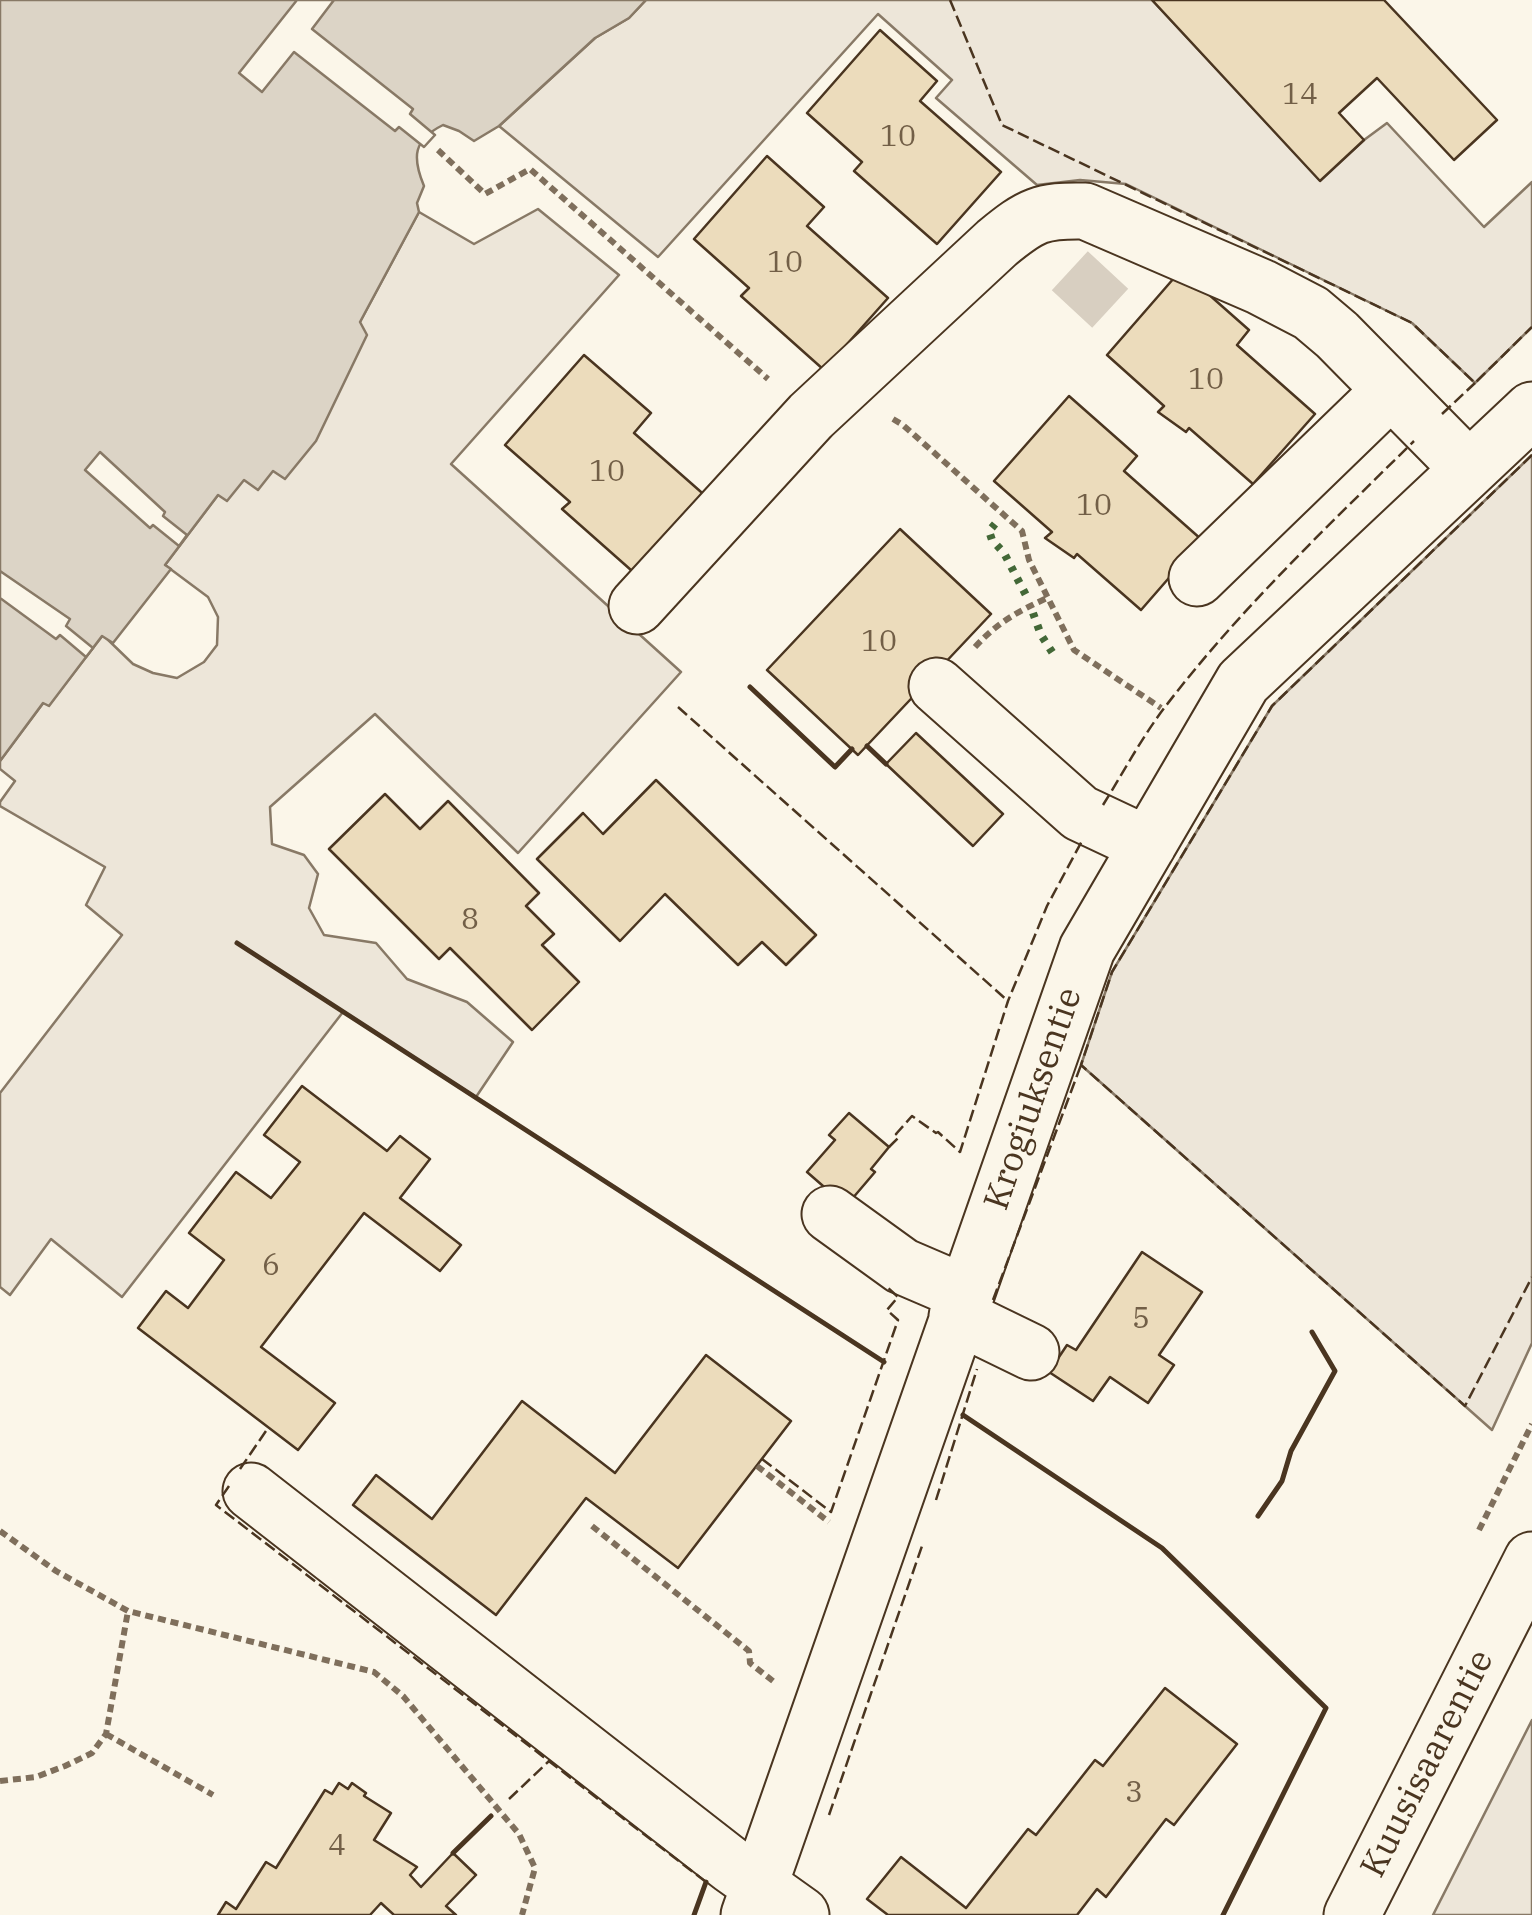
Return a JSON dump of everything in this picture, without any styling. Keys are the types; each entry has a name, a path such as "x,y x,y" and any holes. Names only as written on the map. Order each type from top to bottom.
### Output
{"street":[{"path":"637,606 810,416 996,242 1025,219 1058,210 1086,211 1129,255 1261,288 1311,313 1469,469"},
{"path":"1197,578 1391,390"},
{"name":"Krogiuksentie","path":"769,1905 873,1565 1087,949 1243,682 1532,410"},
{"path":"937,686 1080,813 1148,845"},
{"path":"830,1214 1031,1352"},
{"path":"251,1491 769,1905"},
{"name":"Kuusisaarentie","path":"1352,1915 1532,1560"}],"path":[{"path":"438,150 485,194 530,170 810,416"},
{"path":"904,425 1022,531 1029,560 1074,650 1164,709"},
{"path":"937,686 994,627 1047,598"},
{"path":"757,1466 839,1530"},
{"path":"592,1526 748,1652 750,1662 777,1683"},
{"path":"0,1531 56,1570 128,1611 374,1672 403,1696 519,1834 534,1868 522,1915"},
{"path":"0,1780 36,1777 92,1753 106,1734 128,1611"},
{"path":"106,1734 213,1795"}],"shaded area":[{"path":"0,0 646,0 629,18 595,38 499,126 474,141 443,125 426,137 417,158 424,186 417,203 419,212 360,322 367,335 316,441 285,479 273,471 258,490 244,480 227,501 218,495 165,565 171,569 113,643 102,636 49,706 43,703 0,761"},
{"path":"646,0 1152,0 1320,180 1387,123 1484,227 1532,182 1532,327 1475,383 1412,323 1126,184 1080,180 1037,185 936,98 952,80 878,14 658,257 499,126 595,38 629,18"},
{"path":"538,209 619,275 451,464 681,672 518,853 375,714 270,807 272,844 304,855 318,874 309,908 324,935 376,943 407,979 467,1002 513,1042 476,1097 343,1012 122,1297 51,1239 10,1295 0,1287 0,1093 122,935 86,905 105,867 0,806 15,781 0,769 0,761 44,702 49,705 103,635 133,664 177,678 204,662 217,645 218,617 208,597 165,565 360,322 419,212 474,244"},
{"path":"1532,455 1532,1343 1492,1430 1081,1065 1112,972 1272,706"},
{"path":"1532,1720 1532,1915 1433,1915"}],"pier":[{"path":"297,0 334,0 312,29 413,109 410,114 435,135 424,147 399,127 395,131 294,52 262,92 239,73"},
{"path":"100,452 187,535 179,546 153,525 150,528 85,470"},
{"path":"0,571 70,619 66,626 93,648 86,657 60,635 56,639 0,598"}],"building":[{"path":"1152,0 1384,0 1497,120 1454,160 1377,78 1339,113 1364,140 1320,181"},
{"path":"880,30 937,81 920,101 1001,172 937,244 854,171 862,162 807,113"},
{"path":"767,156 824,207 807,226 888,298 824,370 741,296 749,288 694,239"},
{"path":"1181,270 1249,330 1237,345 1315,414 1253,484 1189,428 1186,432 1158,412 1164,406 1107,355"},
{"path":"584,355 651,413 634,433 709,499 640,578 562,509 570,502 505,445"},
{"path":"1069,396 1137,456 1124,471 1202,540 1141,610 1077,554 1074,558 1045,538 1052,532 994,481"},
{"path":"900,529 991,614 858,755 767,670"},
{"path":"916,733 1003,814 973,846 886,764"},
{"path":"656,780 816,935 786,965 762,942 738,965 665,894 620,941 537,859 583,813 603,834"},
{"path":"385,794 420,829 448,801 539,893 526,906 554,934 542,945 579,982 532,1030 450,948 439,959 329,849"},
{"path":"302,1086 387,1151 400,1136 430,1159 400,1198 461,1245 440,1271 364,1213 261,1347 335,1403 298,1450 138,1328 166,1291 188,1308 224,1260 189,1233 236,1172 271,1198 300,1162 264,1135"},
{"path":"849,1113 889,1147 871,1169 875,1172 846,1206 807,1172 835,1140 829,1135"},
{"path":"1142,1252 1202,1292 1159,1355 1174,1365 1148,1403 1110,1377 1093,1401 1049,1372 1067,1345 1076,1350"},
{"path":"706,1355 791,1421 678,1568 586,1498 496,1615 353,1505 376,1475 432,1519 522,1401 615,1473"},
{"path":"1165,1688 1237,1744 1174,1825 1166,1819 1106,1897 1097,1889 1077,1915 888,1915 867,1899 901,1857 966,1908 1028,1829 1036,1835 1095,1760 1103,1766"},
{"path":"339,1783 348,1789 352,1783 391,1813 374,1840 417,1867 410,1875 421,1887 453,1853 476,1875 446,1906 456,1915 394,1915 381,1903 370,1915 218,1915 226,1902 236,1909 266,1862 276,1868 325,1790 332,1794"}],"tunnel":[{"path":"1072,309 1108,270"}],"hedge":[{"path":"995,524 989,531 992,540 1004,553 1028,599"},
{"path":"1033,613 1054,655"}],"fence":[{"path":"950,0 1002,125 1412,323 1475,383 1532,327"},
{"path":"1442,414 1475,383"},
{"path":"1103,805 1157,719 1193,671 1285,570 1414,441"},
{"path":"1532,455 1272,706 1112,972 1081,1065 1465,1406 1532,1277"},
{"path":"678,707 1008,1001"},
{"path":"889,1147 912,1116 960,1152 1008,1001 1047,906 1083,839"},
{"path":"993,1300 1081,1065"},
{"path":"762,1459 831,1512 898,1320 887,1310 898,1297 886,1286"},
{"path":"936,1500 977,1369"},
{"path":"240,1469 268,1428"},
{"path":"229,1486 216,1505 706,1882"},
{"path":"829,1815 922,1546"},
{"path":"509,1799 549,1761"}],"wall":[{"path":"750,687 835,767 852,749"},
{"path":"867,746 886,764"},
{"path":"237,943 884,1362"},
{"path":"1258,1516 1282,1481 1291,1451 1335,1371 1312,1332"},
{"path":"963,1415 1162,1548 1326,1708 1223,1915"},
{"path":"453,1853 491,1816"},
{"path":"694,1915 706,1882"}]}
